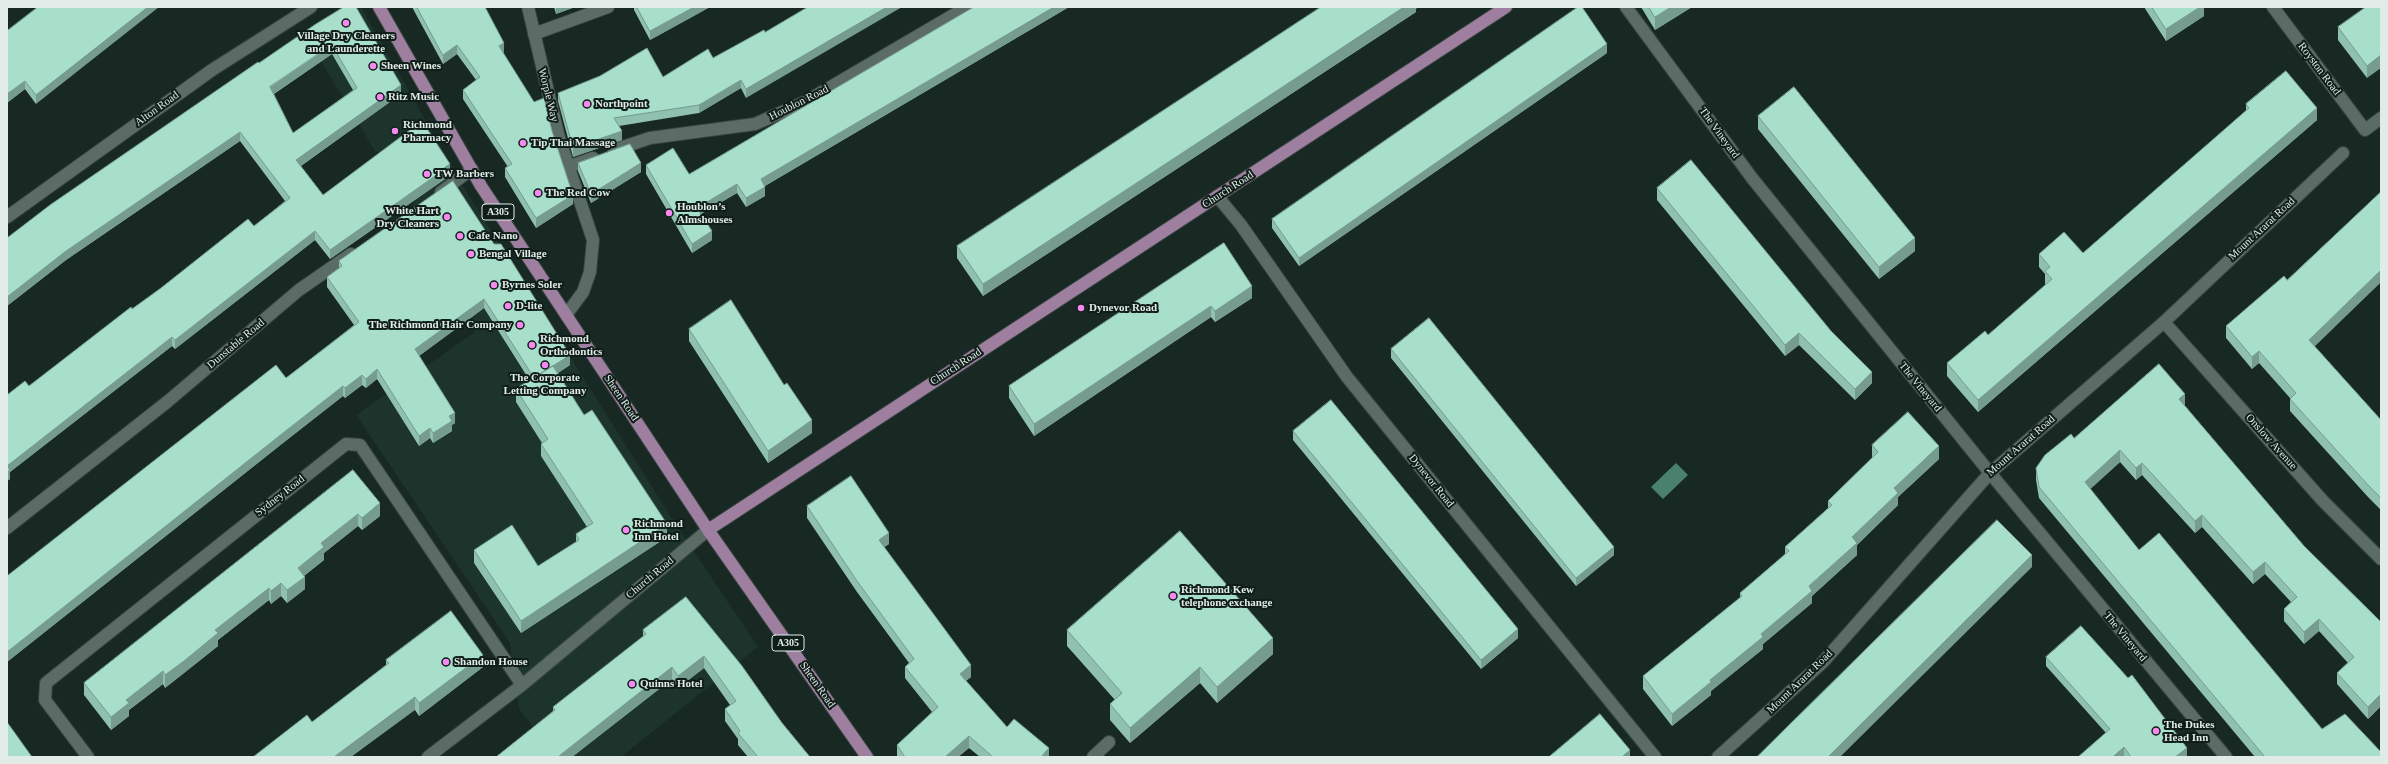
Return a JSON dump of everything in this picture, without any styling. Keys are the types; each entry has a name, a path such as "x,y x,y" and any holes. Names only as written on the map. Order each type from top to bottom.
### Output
{"main road":[{"name":"Sheen Road","path":"379,7 472,169 566,315 708,530 867,757"},
{"name":"Church Road","path":"708,530 1506,7"}],"street":[{"name":"Alton Road","path":"7,217 212,70 311,7"},
{"name":"Worple Way","path":"528,7 568,167 593,240 590,272 583,292 566,315"},
{"path":"534,34 608,7"},
{"name":"Houblon Road","path":"568,167 650,138 755,124 780,115 812,98 967,7"},
{"name":"The Vineyard","path":"1626,7 1752,178 1990,473 2223,756"},
{"name":"Royston Road","path":"2273,7 2365,130 2381,118"},
{"name":"Mount Ararat Road","path":"1718,757 1823,662 1990,473 2164,322 2343,153"},
{"path":"432,198 472,169"},
{"name":"Dynevor Road","path":"1218,196 1241,225 1348,377 1656,757"},
{"name":"Dunstable Road","path":"7,528 167,402 299,290 362,246"},
{"name":"Onslow Avenue","path":"2164,322 2323,500 2381,559"},
{"name":"Sydney Road","path":"88,757 45,700 46,683 346,444 360,445 522,685"},
{"name":"Church Road","path":"428,757 522,685 708,530"},
{"path":"1093,757 1109,742"}],"shaded area":[{"path":"341,7 361,7 466,191 671,517 758,647 621,757 557,757 519,709 510,643 356,415 475,332 406,230 415,199 384,156 375,151 304,33"},
{"path":"1676,463 1688,475 1663,499 1651,487"}],"building":[{"path":"38,7 148,7 36,95 25,81 7,94 7,31"},
{"path":"344,7 356,7 401,85 296,160 323,195 422,121 450,164 330,250 315,231 175,340 172,337 7,466 7,395 25,381 29,386 131,307 132,309 161,288 248,219 254,226 290,198 240,132 66,251 7,297 7,238 50,205 258,62 259,63 316,24","holes":["332,45 357,88 293,133 270,87"]},
{"path":"417,7 485,7 504,43 499,46 534,102 544,98 552,131 573,195 536,218 505,168 512,164 463,90 480,77 457,45 443,55"},
{"path":"637,7 694,7 650,31"},
{"path":"808,7 887,7 746,89 741,80 699,105 614,118 622,131 573,148 558,93 600,76 647,48 663,77 708,49 713,58 764,30 765,32"},
{"path":"974,7 1054,7 761,179 765,187 746,198 737,184 697,208 712,231 692,244 646,165 673,148 689,174"},
{"path":"1321,7 1404,7 983,284 957,246"},
{"path":"1578,7 1582,7 1607,44 1299,258 1272,219"},
{"path":"1649,7 1671,7 1655,17"},
{"path":"2152,7 2200,7 2166,29"},
{"path":"2366,7 2381,7 2381,55 2367,66 2338,27"},
{"path":"2286,71 2317,108 1978,400 1947,363 1985,331 1988,335 2052,279 2045,271 2050,267 2039,254 2064,232 2083,253 2249,108 2246,104"},
{"path":"1794,87 1915,238 1879,267 1758,116"},
{"path":"630,144 641,163 591,194 578,163"},
{"path":"1691,160 1831,331 1872,372 1855,389 1799,333 1785,345 1657,188"},
{"path":"453,181 494,244 501,244 570,355 534,378 484,299 415,349 455,413 449,416 452,421 433,433 430,428 419,436 377,369 366,379 362,375 345,388 343,386 7,652 7,576 276,365 286,378 359,322 327,277 342,266 339,261"},
{"path":"2381,192 2381,270 2309,340 2381,420 2381,498 2290,399 2296,393 2259,351 2252,357 2226,326 2284,276 2287,280"},
{"path":"1224,243 1252,286 1215,311 1211,306 1034,424 1009,386"},
{"path":"731,300 784,385 787,383 812,420 768,451 689,329"},
{"path":"1429,318 1614,547 1576,578 1391,349"},
{"path":"2159,364 2185,394 2179,399 2304,546 2381,622 2381,694 2368,707 2337,673 2354,657 2319,619 2304,632 2284,609 2297,597 2265,562 2253,572 2202,515 2195,521 2142,463 2136,468 2120,450 2085,482 2139,550 2159,533 2322,729 2345,714 2381,752 2381,757 2265,757 2039,487 2036,468 2045,455 2071,434 2074,438"},
{"name":"Richmond Inn Hotel","path":"553,366 584,415 592,410 667,524 521,621 474,550 512,525 538,566 579,540 576,534 593,523 541,444 548,439 516,389"},
{"path":"1331,400 1518,629 1481,660 1293,431"},
{"path":"1908,412 1939,446 1894,488 1898,493 1852,537 1857,543 1809,586 1812,591 1761,634 1763,637 1710,680 1711,682 1672,714 1643,676 1742,596 1740,593 1789,551 1785,547 1832,505 1828,501 1878,452 1872,445"},
{"path":"353,470 380,503 362,518 358,514 321,543 324,547 298,568 305,577 287,590 281,583 271,591 269,588 215,630 218,633 184,661 165,675 163,671 126,700 129,703 111,717 84,683"},
{"path":"851,476 889,533 879,540 971,665 960,674 1007,727 1014,719 1049,748 1041,757 993,757 969,736 945,757 905,757 897,745 938,707 905,667 914,659 857,581 807,506"},
{"path":"1997,520 2032,555 1828,757 1757,757"},
{"name":"Richmond Kew telephone exchange","path":"1180,531 1273,638 1217,687 1200,667 1130,728 1110,704 1122,693 1067,630"},
{"path":"686,597 742,666 782,723 810,757 758,757 738,733 740,731 725,709 736,701 704,656 678,676 672,667 559,756 560,757 496,757 555,710 553,707 646,634 643,630"},
{"path":"451,611 483,655 419,703 415,697 334,757 253,757 307,715 312,722 389,663 386,660"},
{"path":"2081,626 2128,678 2132,675 2187,748 2175,757 2131,757 2124,747 2113,757 2078,757 2110,729 2046,657"},
{"path":"1600,714 1630,750 1622,757 1549,757"},
{"path":"7,722 32,757 7,757"}],"place":[{"name":"Village Dry Cleaners and Launderette","path":"346,23"},
{"name":"Sheen Wines","path":"373,66"},
{"name":"Ritz Music","path":"380,97"},
{"name":"Northpoint","path":"587,104"},
{"name":"Richmond Pharmacy","path":"395,131"},
{"name":"Tip Thai Massage","path":"523,143"},
{"name":"TW Barbers","path":"427,174"},
{"name":"The Red Cow","path":"538,193"},
{"name":"Houblon’s Almshouses","path":"669,213"},
{"name":"White Hart Dry Cleaners","path":"447,217"},
{"name":"Cafe Nano","path":"460,236"},
{"name":"Bengal Village","path":"471,254"},
{"name":"Byrnes Soler","path":"494,285"},
{"name":"D-lite","path":"508,306"},
{"name":"Dynevor Road","path":"1081,308"},
{"name":"The Richmond Hair Company","path":"520,325"},
{"name":"Richmond Orthodontics","path":"532,345"},
{"name":"The Corporate Letting Company","path":"545,365"},
{"name":"Richmond Inn Hotel","path":"626,530"},
{"name":"Richmond Kew telephone exchange","path":"1173,596"},
{"name":"Shandon House","path":"446,662"},
{"name":"Quinns Hotel","path":"632,684"},
{"name":"The Dukes Head Inn","path":"2156,731"}]}
